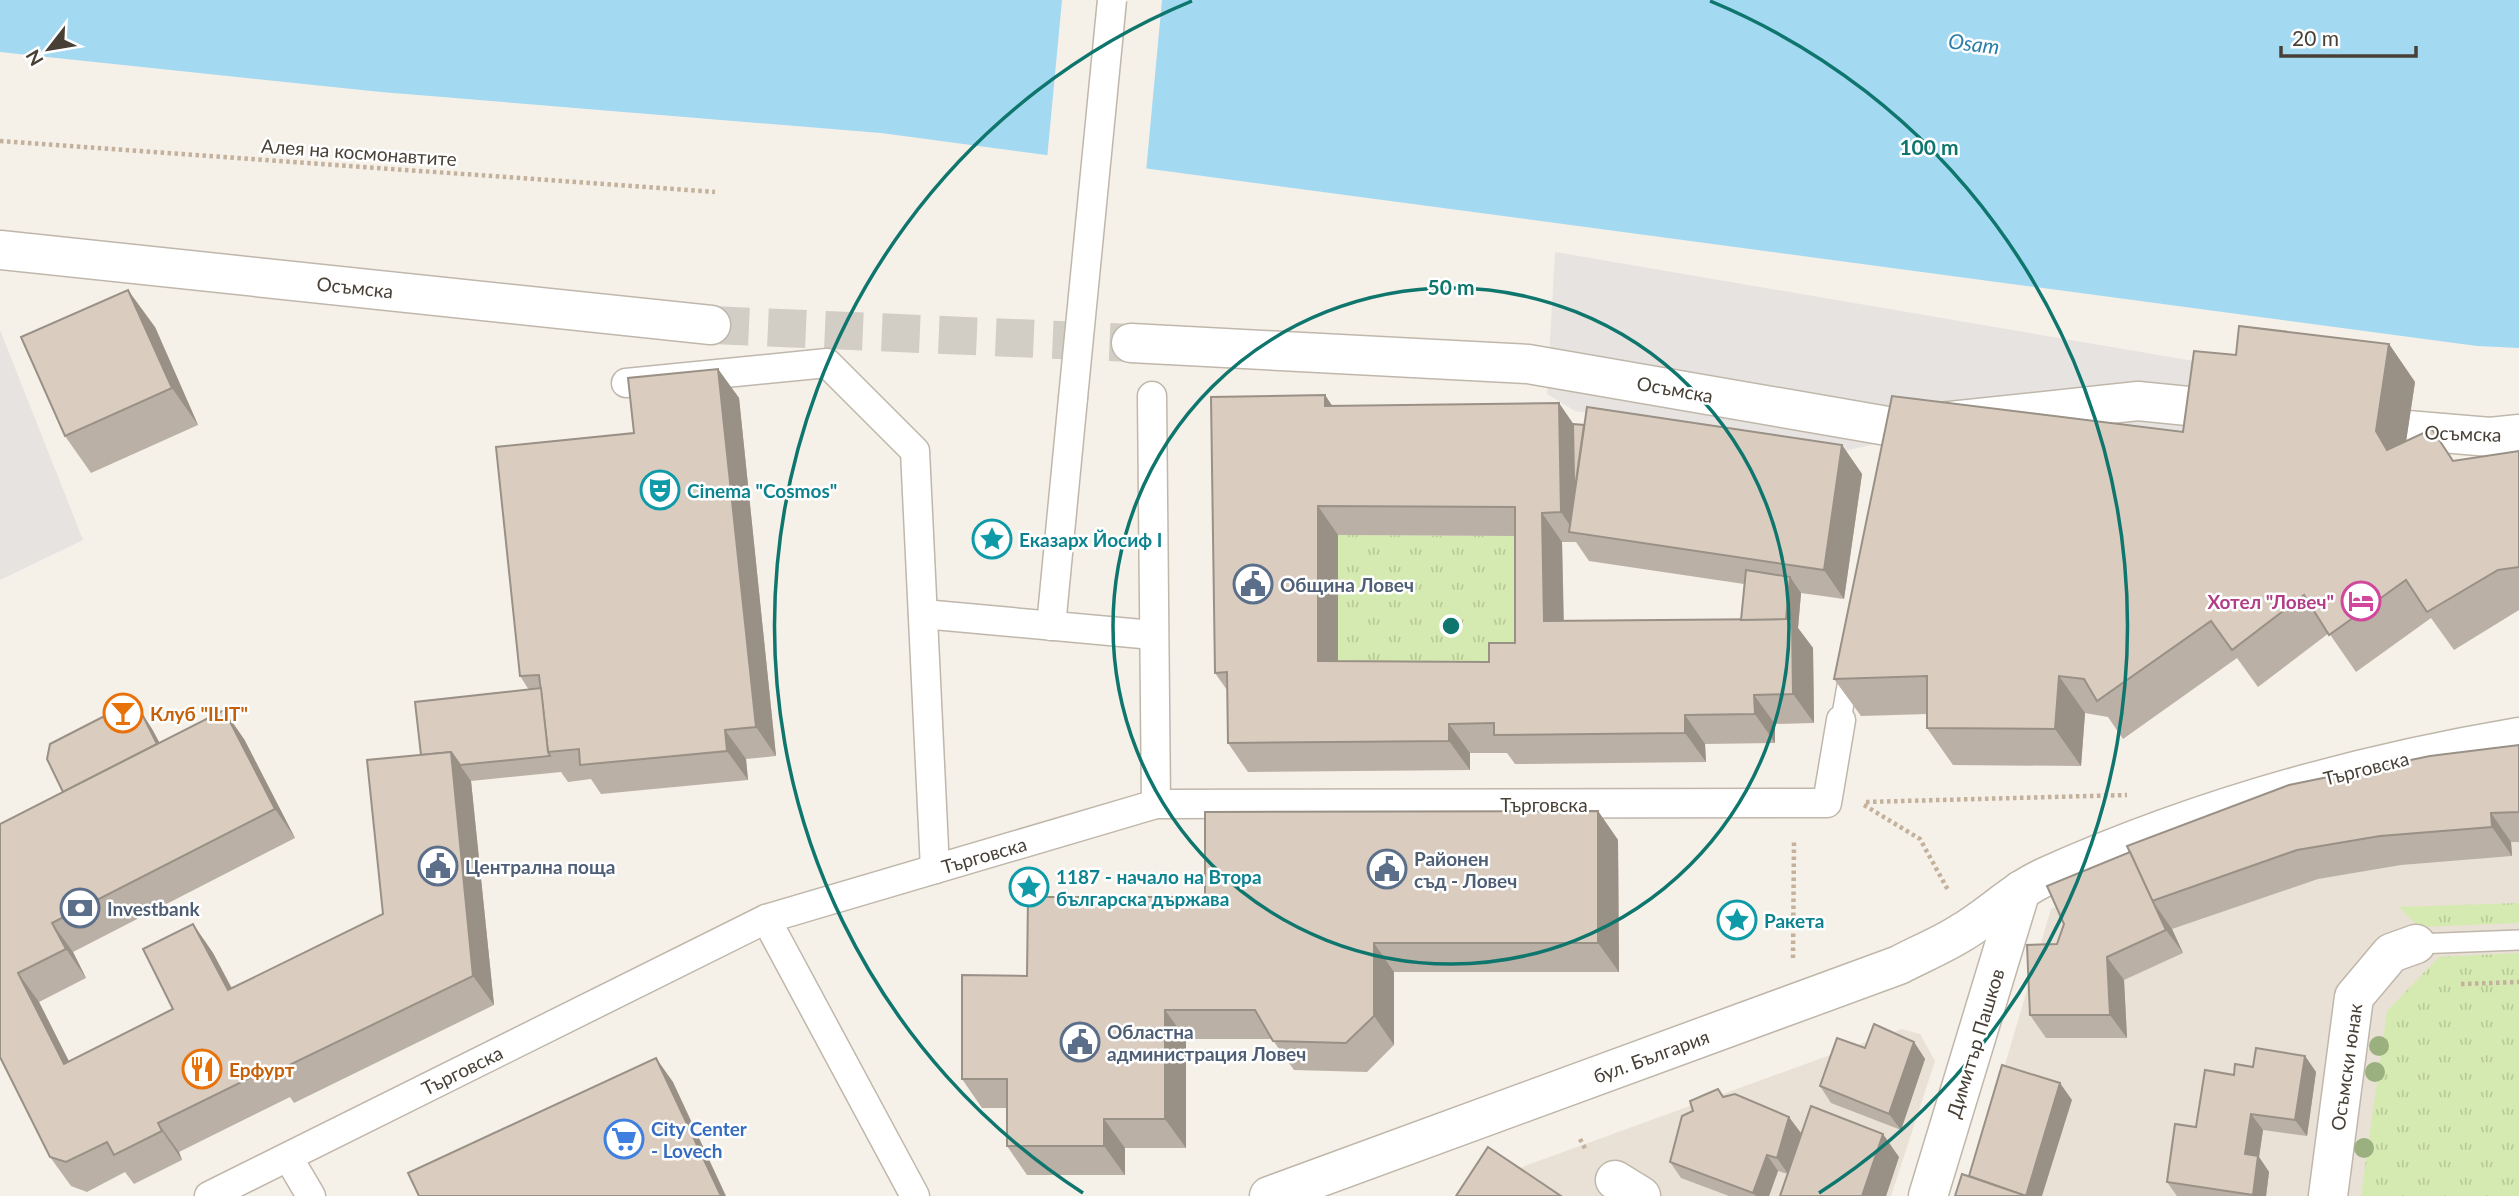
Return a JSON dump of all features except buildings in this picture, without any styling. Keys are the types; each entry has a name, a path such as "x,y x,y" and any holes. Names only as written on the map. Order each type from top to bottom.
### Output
{"street":[{"path":"1051,626 1112,0"},
{"name":"Осъмска","path":"0,250 711,325"},
{"name":"Осъмска","path":"1131,344 1528,364 1891,434 2138,401 2218,409"},
{"path":"626,383 827,363 915,451 935,869"},
{"path":"1152,396 1156,804"},
{"name":"Осъмска","path":"2407,430 2490,437 2519,434"},
{"path":"923,614 1153,635"},
{"name":"Търговска","path":"209,1196 766,919 1156,804 1827,803 1841,720"},
{"name":"Търговска","path":"2021,890 2044,878 2156,834 2308,782 2440,750 2519,737"},
{"name":"бул. България","path":"1269,1196 1899,965 1961,934 2021,890"},
{"name":"Димитър Пашков","path":"1928,1196 2021,890"},
{"path":"766,919 915,1196"},
{"name":"Осъмски юнак","path":"2328,1196 2354,997 2391,953 2416,944"},
{"path":"288,1157 311,1196"}],"lane":[{"path":"1841,720 1853,654"},
{"name":"Осъмски юнак","path":"2416,944 2519,940"}],"path":[{"name":"Алея на космонавтите","path":"0,141 715,192"},
{"path":"1952,897 1920,839 1861,803 2130,794"},
{"path":"1793,963 1794,803"},
{"path":"2461,984 2519,982"}],"shaded area":[{"path":"1555,252 2223,366 2209,470 1918,434 1845,451 1575,411 1547,394"},
{"path":"0,330 83,540 0,580"},
{"path":"2519,772 2519,1196 1966,1196 2051,909 2306,812"},
{"path":"1902,1029 1920,1034 1935,1061 1891,1196 1479,1196 1492,1178"}],"green space":[{"path":"1338,535 1536,536 1535,672 1338,690"},
{"path":"2519,903 2519,923 2419,927 2399,907"},
{"path":"2519,953 2519,1196 2361,1196 2387,1011 2439,957"}],"water":[{"name":"Osam","path":"0,0 2519,0 2519,348 2477,346 881,133 381,92 0,52"}],"pier":[{"path":"1062,0 1162,0 1146,172 1047,159"}],"tunnel":[{"path":"711,325 1131,343"}],"place":[{"name":"Cinema \"Cosmos\"","path":"660,490"},
{"name":"Еказарх Йосиф I","path":"992,539"},
{"name":"Община Ловеч","path":"1253,584"},
{"name":"Хотел \"Ловеч\"","path":"2361,601"},
{"name":"Клуб \"ILIT\"","path":"123,713"},
{"name":"Централна поща","path":"438,866"},
{"name":"Районен съд - Ловеч","path":"1387,869"},
{"name":"1187 - начало на Втора българска държава","path":"1029,887"},
{"name":"Investbank","path":"80,908"},
{"name":"Ракета","path":"1737,920"},
{"name":"Областна администрация Ловеч","path":"1080,1042"},
{"name":"Ерфурт","path":"202,1069"},
{"name":"City Center - Lovech","path":"624,1139"}]}
